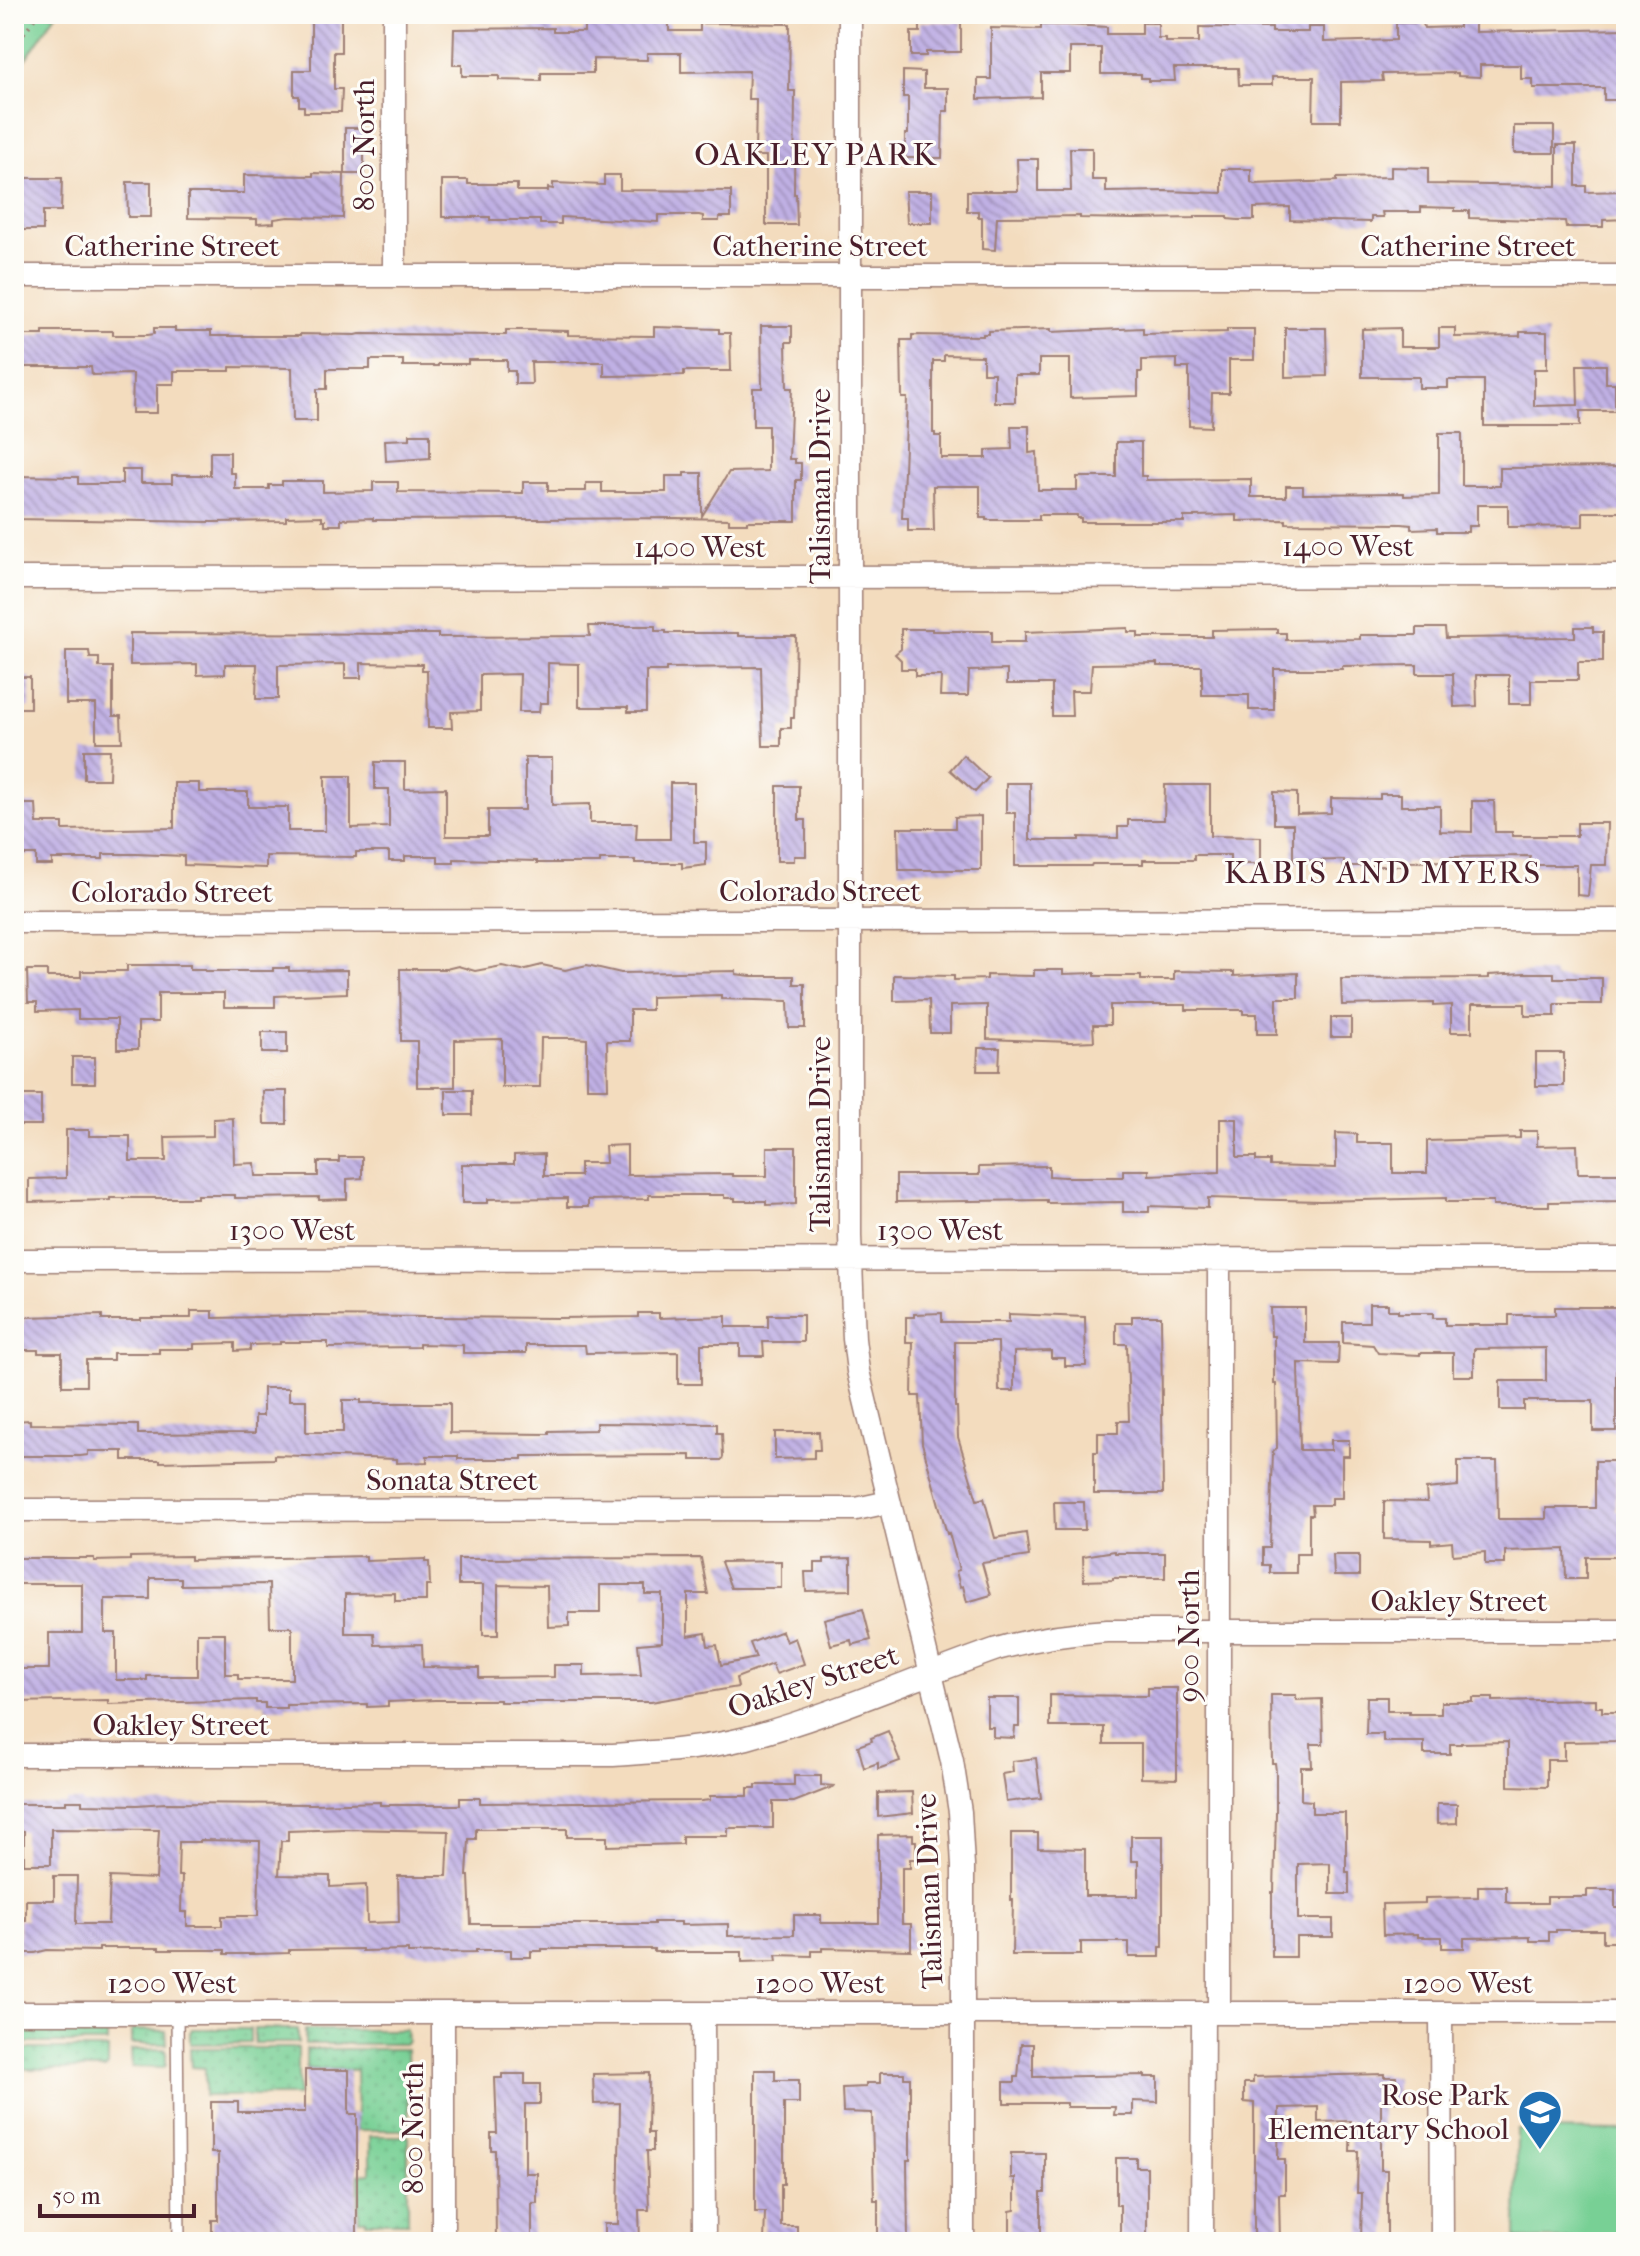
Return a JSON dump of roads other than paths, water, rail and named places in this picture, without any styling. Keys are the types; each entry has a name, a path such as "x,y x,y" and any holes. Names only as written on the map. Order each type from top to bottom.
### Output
{"street":[{"name":"800 North","path":"394,14 394,276"},
{"name":"Talisman Drive","path":"850,14 851,1260 854,1339 858,1371 952,1761 960,1812 963,1866 963,2242"},
{"name":"Catherine Street","path":"14,276 1626,276"},
{"name":"1400 West","path":"14,578 1626,576"},
{"name":"Colorado Street","path":"14,922 1626,920"},
{"name":"900 North","path":"1202,2242 1211,2013 1219,1631 1219,1259"},
{"name":"1300 West","path":"14,1260 1626,1259"},
{"name":"Sonata Street","path":"14,1510 856,1509 889,1502"},
{"name":"Oakley Street","path":"14,1755 657,1753 746,1738 997,1649 1052,1636 1107,1631 1626,1631"},
{"name":"1200 West","path":"14,2013 1626,2013"},
{"name":"800 North","path":"443,2013 443,2242"},
{"path":"703,2013 704,2242"},
{"path":"1441,2013 1442,2242"}],"lane":[{"path":"177,2013 179,2242"}],"place":[{"name":"Rose Park Elementary School","path":"1540,2151"}],"district":[{"name":"OAKLEY PARK","path":"816,154"},
{"name":"KABIS AND MYERS","path":"1383,872"}]}
